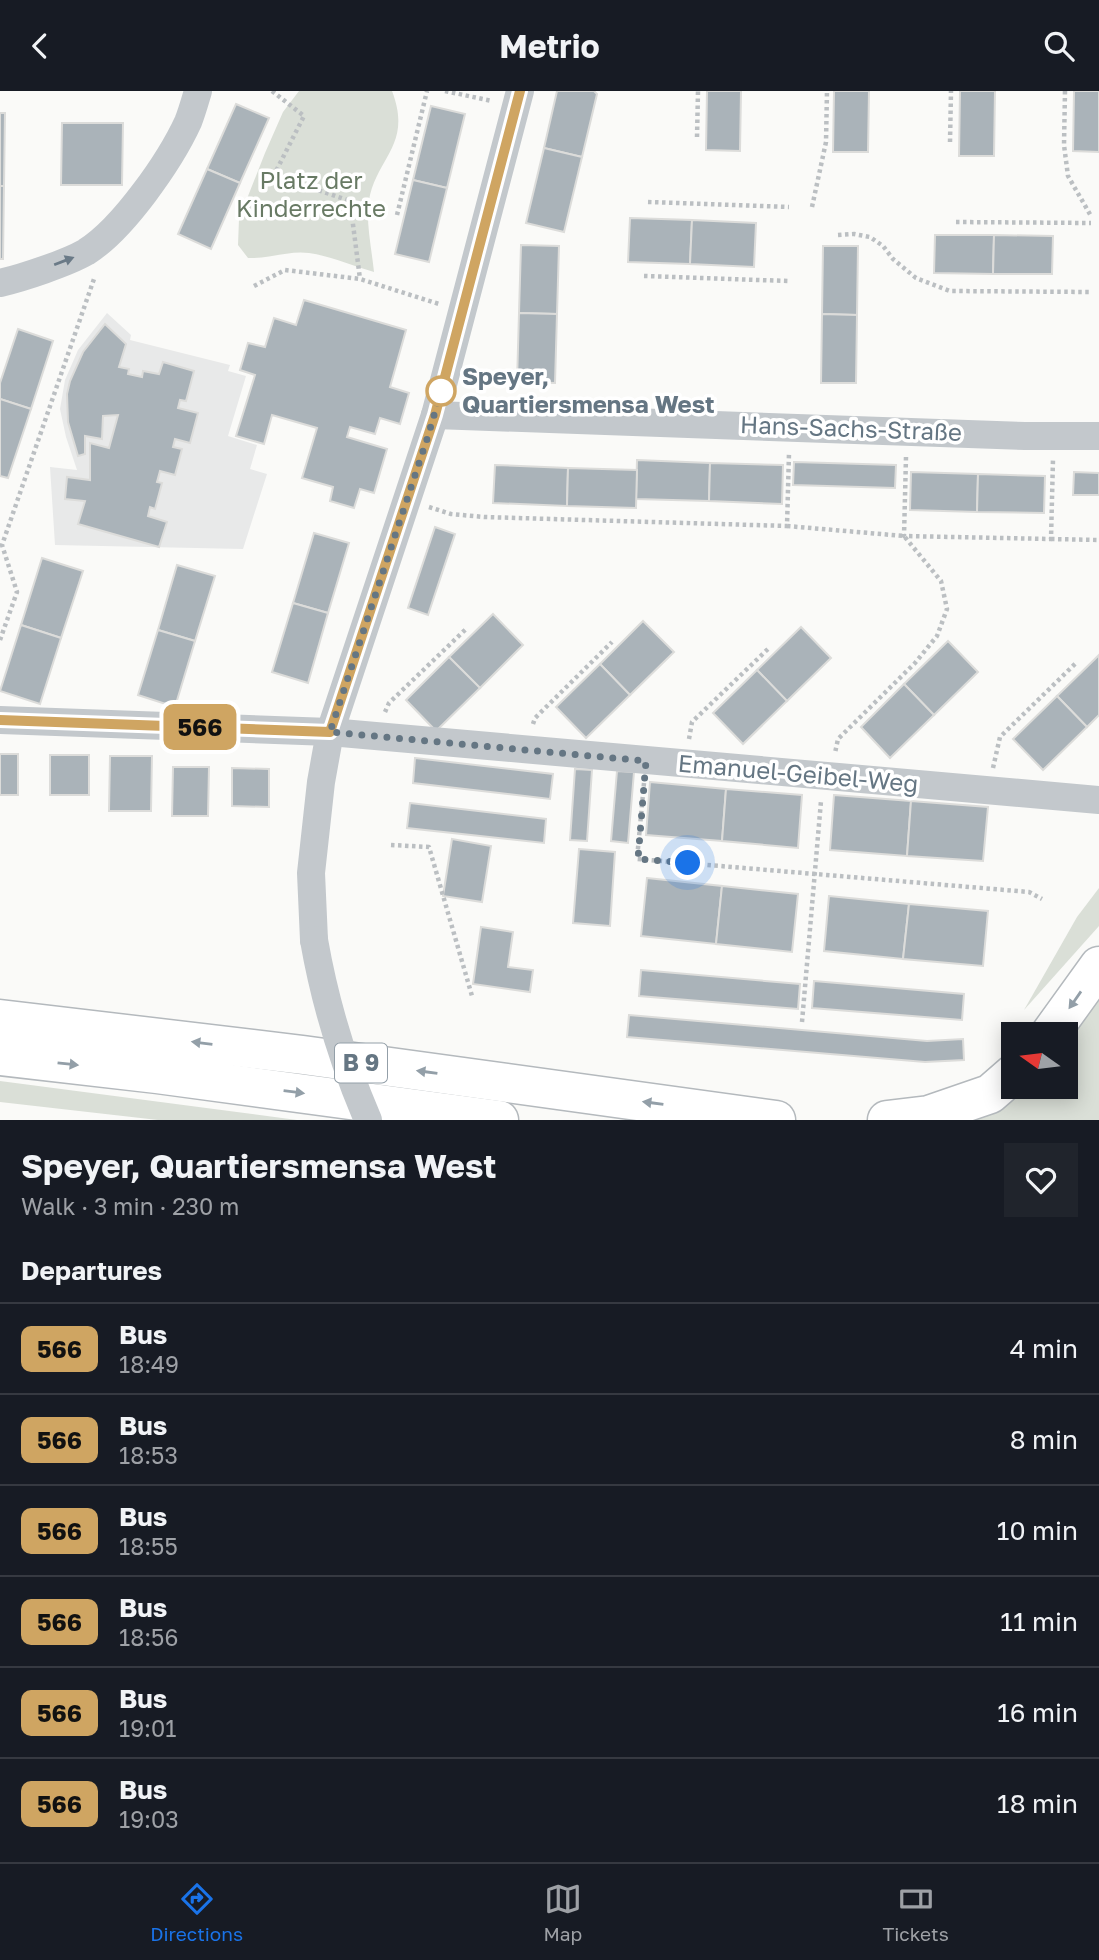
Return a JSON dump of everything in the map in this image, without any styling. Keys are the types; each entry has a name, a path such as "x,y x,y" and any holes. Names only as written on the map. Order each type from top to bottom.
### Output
{"highway":[{"path":"1059,1022 1099,966"},
{"name":"B 9","path":"0,1019 317,1057 776,1120"},
{"name":"B 9","path":"0,1056 499,1120"},
{"path":"887,1120 929,1115 990,1094 1001,1084"}],"street":[{"path":"0,283 19,279 86,252 115,227 141,197 172,149 188,122 198,91"},
{"path":"368,1120 342,1058 322,985 314,940 311,873 321,782 330,732 435,415 518,98"},
{"name":"Hans-Sachs-Straße","path":"435,415 1099,436"},
{"name":"Emanuel-Geibel-Weg","path":"0,720 330,732 1099,800"}],"path":[{"path":"272,91 304,116 274,176 350,201 360,279"},
{"path":"397,215 427,91"},
{"path":"445,91 518,98"},
{"path":"697,137 698,91"},
{"path":"811,207 826,142 827,91"},
{"path":"950,142 951,91"},
{"path":"1065,91 1064,145 1068,176 1091,216"},
{"path":"648,202 789,207"},
{"path":"956,222 1091,223"},
{"path":"838,235 870,237 916,278 950,291 1090,292"},
{"path":"0,640 17,593 2,545 97,270"},
{"path":"254,286 285,270 360,279 463,311"},
{"path":"644,276 788,282"},
{"path":"787,526 790,427"},
{"path":"802,1021 814,874 826,776 838,739 915,663 937,636 947,609 942,581 904,536 907,432"},
{"path":"1051,539 1054,436"},
{"path":"407,500 451,515 787,526 904,536 1099,540"},
{"path":"373,736 389,703 467,628"},
{"path":"525,750 535,717 611,642"},
{"path":"684,764 692,722 769,647"},
{"path":"988,790 1000,737 1077,662"},
{"path":"646,761 638,859 1029,892 1042,899"},
{"path":"391,845 429,847 472,996"}],"shaded area":[{"path":"107,313 131,335 130,340 230,365 228,371 246,376 228,436 257,445 250,469 267,474 243,549 55,545 50,467 77,470 60,409 65,380 78,350"}],"green space":[{"name":"Platz der Kinderrechte","path":"299,91 392,91 398,126 395,140 371,191 368,208 374,272 309,253 248,258 238,245 239,219 265,153 283,112"},
{"path":"1099,888 1099,926 1024,1010 1077,917"},
{"path":"1099,987 1099,1120 962,1120 1001,1097 1078,1099 1078,1022 1075,1022"},
{"path":"0,1081 297,1120 158,1120 0,1102"}],"building":[{"path":"557,91 594,91 597,94 582,157 544,148"},
{"path":"707,91 741,91 740,151 706,150"},
{"path":"834,91 869,91 868,152 833,152"},
{"path":"960,91 995,91 994,156 959,156"},
{"path":"1074,91 1099,91 1099,152 1073,151"},
{"path":"236,104 269,118 240,183 207,169"},
{"path":"431,106 465,114 447,188 413,180"},
{"path":"0,113 5,113 4,186 0,186"},
{"path":"62,123 123,123 122,185 61,185"},
{"path":"544,148 582,157 564,232 526,223"},
{"path":"207,169 240,183 211,249 178,234"},
{"path":"413,180 447,188 429,262 395,254"},
{"path":"0,186 4,186 3,259 0,259"},
{"path":"630,218 692,220 690,264 628,262"},
{"path":"692,220 756,223 754,267 690,264"},
{"path":"935,235 994,235 993,274 934,273"},
{"path":"994,235 1053,236 1052,274 993,274"},
{"path":"521,245 559,246 557,314 519,313"},
{"path":"823,246 858,246 857,315 822,314"},
{"path":"304,300 406,330 390,387 409,393 400,424 380,418 375,434 350,427 347,437 387,449 374,493 360,489 354,508 330,501 333,487 302,478 317,428 272,415 264,444 236,436 255,375 240,370 248,343 265,347 274,318 296,325"},
{"path":"519,313 557,314 555,383 517,382"},
{"path":"822,314 857,315 856,383 821,383"},
{"path":"105,324 126,344 119,367 129,369 128,374 142,377 143,371 159,374 163,362 194,371 186,401 180,400 178,408 198,413 190,443 175,439 173,447 182,449 175,475 160,471 157,482 162,483 155,509 150,507 148,516 167,522 159,547 78,524 85,501 65,499 67,477 90,480 90,443 109,448 118,415 103,416 102,439 85,436 85,454 78,456 68,422 67,394 83,352"},
{"path":"18,329 53,341 31,409 0,399 0,383"},
{"path":"0,399 31,409 8,478 0,476"},
{"path":"637,460 710,463 709,501 636,499"},
{"path":"794,462 896,465 895,488 793,485"},
{"path":"710,463 783,465 782,504 709,501"},
{"path":"495,465 568,468 567,506 493,503"},
{"path":"568,468 637,470 636,508 567,506"},
{"path":"911,472 978,474 977,512 910,510"},
{"path":"1074,472 1099,473 1099,495 1073,495"},
{"path":"978,474 1045,476 1044,513 977,512"},
{"path":"435,527 455,534 428,615 408,608"},
{"path":"314,533 349,543 328,613 293,603"},
{"path":"42,558 83,571 61,638 21,625"},
{"path":"177,565 215,576 195,641 158,630"},
{"path":"293,603 328,613 308,683 272,672"},
{"path":"493,614 523,645 480,688 449,657"},
{"path":"643,621 674,652 630,695 600,664"},
{"path":"21,625 61,638 40,704 0,691"},
{"path":"801,627 831,658 787,701 757,670"},
{"path":"158,630 195,641 175,707 138,695"},
{"path":"948,641 978,672 934,715 904,684"},
{"path":"1099,655 1099,715 1087,727 1057,696"},
{"path":"449,657 480,688 436,731 406,700"},
{"path":"600,664 630,695 586,738 556,707"},
{"path":"757,670 787,701 743,744 713,713"},
{"path":"904,684 934,715 890,758 861,727"},
{"path":"1057,696 1087,727 1043,770 1013,739"},
{"path":"0,754 18,754 18,795 0,795"},
{"path":"50,755 89,755 89,795 50,795"},
{"path":"110,756 152,756 151,811 109,811"},
{"path":"415,758 553,774 550,799 413,783"},
{"path":"173,767 209,767 208,816 172,816"},
{"path":"232,768 269,769 269,807 232,806"},
{"path":"575,769 592,770 587,841 570,840"},
{"path":"617,771 634,772 628,843 611,841"},
{"path":"650,782 726,789 722,841 646,835"},
{"path":"726,789 802,795 798,848 722,841"},
{"path":"834,795 911,801 907,856 830,850"},
{"path":"911,801 988,807 983,861 907,856"},
{"path":"410,803 546,819 544,843 407,828"},
{"path":"452,839 491,846 482,902 443,896"},
{"path":"579,849 615,852 610,926 573,923"},
{"path":"647,878 722,886 716,944 641,936"},
{"path":"722,886 798,894 792,952 716,944"},
{"path":"829,896 909,904 903,959 824,951"},
{"path":"909,904 988,911 983,966 903,959"},
{"path":"481,927 513,932 508,967 533,970 530,992 473,984"},
{"path":"641,970 800,984 798,1009 639,996"},
{"path":"814,981 964,994 962,1020 812,1008"},
{"path":"629,1015 927,1041 963,1039 964,1060 925,1062 627,1037"}],"bus line":[{"name":"566","path":"0,720 330,732 435,415 520,91"}],"place":[{"name":"Speyer, Quartiersmensa West","path":"441,391"}],"route":[{"path":"441,391 330,732 646,761 638,859 688,863"}]}
